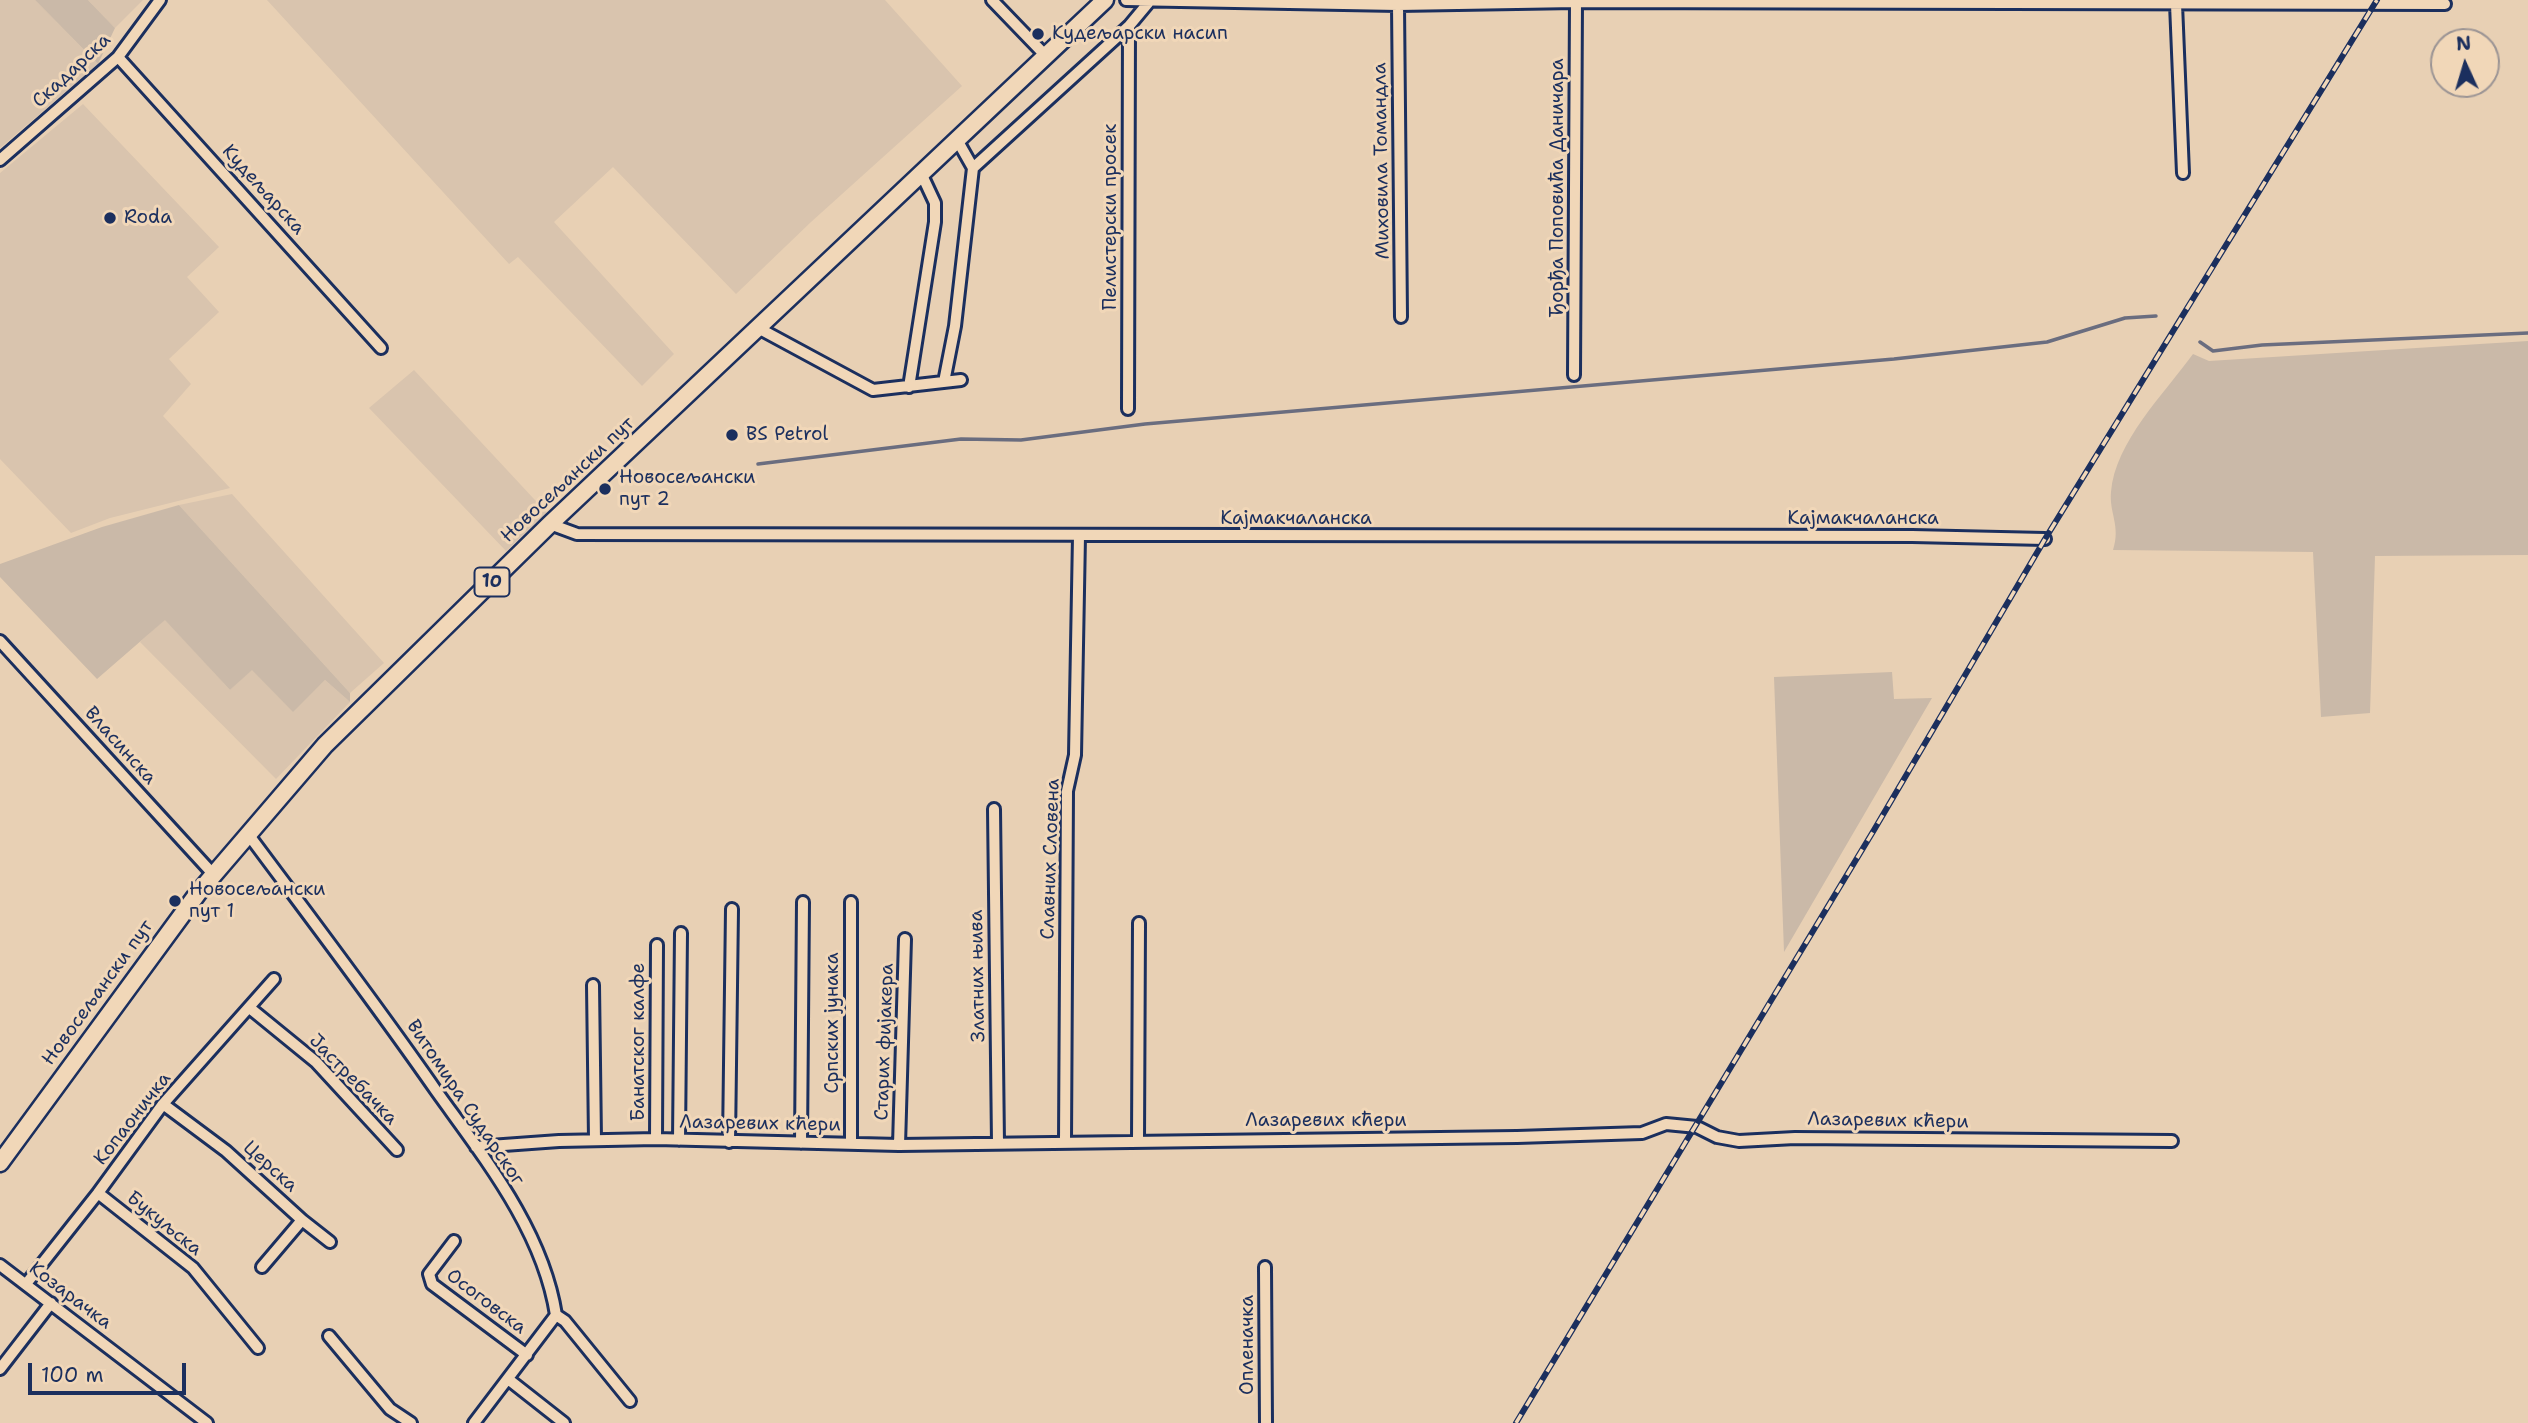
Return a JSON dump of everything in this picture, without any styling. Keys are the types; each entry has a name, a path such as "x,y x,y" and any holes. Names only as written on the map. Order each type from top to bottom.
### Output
{"main road":[{"name":"Новосељански пут","path":"0,1163 213,874 325,744 550,524 760,329 956,138 1105,0"}],"street":[{"name":"Скадарска","path":"0,160 118,57 160,0"},
{"path":"992,0 1045,55"},
{"path":"1126,0 1398,5 1576,2 2445,4"},
{"path":"973,168 1129,26 1149,2"},
{"name":"Ђорђа Поповића Даничара","path":"1574,375 1576,2"},
{"path":"2176,4 2183,173"},
{"name":"Миховила Томандла","path":"1398,5 1401,317"},
{"name":"Пелистерски просек","path":"1128,409 1129,26"},
{"name":"Кудељарска","path":"118,57 381,348"},
{"path":"944,382 955,326 973,168 956,138"},
{"path":"909,387 935,222 935,203 921,173"},
{"path":"760,329 869,388 909,387 961,380"},
{"name":"Кајмакчаланска","path":"550,524 577,534 1079,537 1912,536 2045,540"},
{"name":"Славних Словена","path":"1065,1141 1067,791 1075,755 1079,537"},
{"name":"Власинска","path":"0,641 213,874"},
{"name":"Златних њива","path":"994,809 998,1143"},
{"name":"Витомира Сударског","path":"248,834 386,1019 503,1186 551,1283 556,1315"},
{"path":"801,1143 803,902"},
{"name":"Српских јунака","path":"850,1144 851,902"},
{"path":"729,1142 732,909"},
{"path":"1138,1141 1139,923"},
{"path":"679,1140 681,933"},
{"name":"Старих фијакера","path":"899,1145 905,939"},
{"name":"Банатског калфе","path":"656,1139 657,945"},
{"name":"Копаоничка","path":"26,1284 98,1193 163,1104 251,1009 274,979"},
{"path":"593,985 595,1140"},
{"name":"Јастребачка","path":"251,1009 316,1062 397,1150"},
{"name":"Церска","path":"163,1104 226,1151 302,1220 262,1267"},
{"name":"Лазаревих кћери","path":"476,1147 656,1139 899,1145 1569,1135 1642,1133 1666,1124 1697,1126 1717,1137 1739,1141 1795,1138 2172,1141"},
{"name":"Букуљска","path":"98,1193 193,1268 258,1348"},
{"path":"302,1220 330,1242"},
{"name":"Осоговска","path":"454,1241 429,1274 432,1284 527,1355"},
{"name":"Козарачка","path":"0,1267 207,1423"},
{"name":"Опленачка","path":"1265,1268 1266,1423"},
{"path":"0,1369 51,1303"},
{"path":"474,1423 556,1315 565,1321 630,1401"},
{"path":"329,1336 390,1409 411,1423"},
{"path":"508,1379 564,1423"}],"shaded area":[{"path":"0,0 35,0 98,64 0,148"},
{"path":"35,0 88,0 115,28 98,64"},
{"path":"88,0 143,0 115,28"},
{"path":"267,0 885,0 962,86 811,222 736,294 613,167 554,222 674,354 642,386 518,257 509,264"},
{"path":"83,104 219,247 187,277 219,312 169,359 191,384 163,416 230,488 110,518 71,533 0,459 0,173"},
{"path":"2528,341 2528,555 2375,556 2370,713 2321,717 2313,552 2113,550 2116,534 2111,492 2121,455 2143,419 2193,354 2209,361"},
{"path":"414,370 547,513 506,551 369,408"},
{"path":"232,494 384,663 350,693 179,505"},
{"path":"179,505 350,693 350,702 325,680 293,712 252,670 230,690 165,620 97,679 0,577 0,564 102,527"},
{"path":"165,619 230,690 252,669 293,711 325,680 350,702 276,779 140,642"},
{"path":"1892,672 1894,699 1932,698 1784,952 1774,677"}],"waterway":[{"path":"758,464 961,439 1021,440 1145,424 1894,359 2047,342 2125,318 2156,316"},
{"path":"2200,342 2213,351 2262,345 2528,333"}],"railway":[{"path":"1516,1423 1874,830 2045,539 2377,0"}],"place":[{"name":"Кудељарски насип","path":"1038,34"},
{"name":"Roda","path":"110,218"},
{"name":"BS Petrol","path":"732,435"},
{"name":"Новосељански пут 2","path":"605,489"},
{"name":"Новосељански пут 1","path":"175,901"}]}
